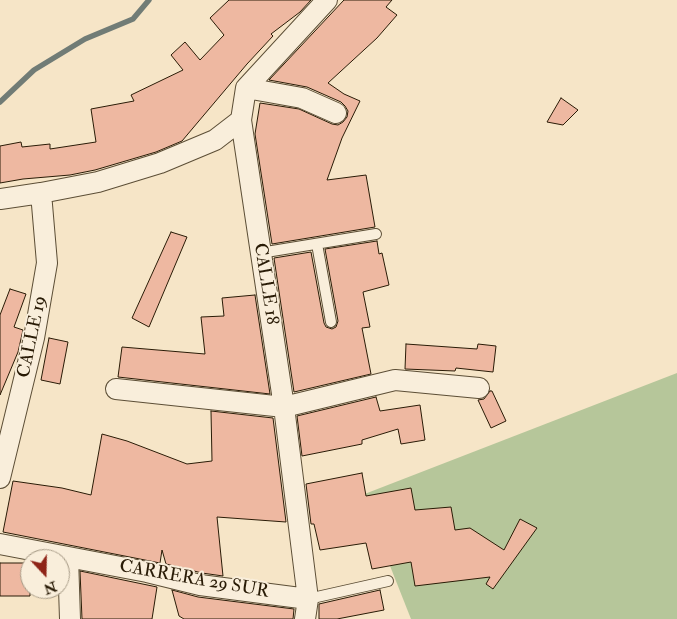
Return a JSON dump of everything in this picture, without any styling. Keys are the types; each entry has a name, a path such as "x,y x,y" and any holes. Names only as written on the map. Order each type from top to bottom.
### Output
{"street":[{"path":"246,88 327,0"},
{"path":"246,88 302,98 336,113"},
{"name":"CALLE 18","path":"246,88 242,120 284,407 308,599 305,619"},
{"path":"0,199 98,182 160,163 215,140 242,120"},
{"name":"CALLE 19","path":"0,478 34,338 47,262 41,193"},
{"path":"116,389 284,407 395,380 479,388"},
{"name":"CARRERA 29 SUR","path":"0,544 26,549"},
{"name":"CARRERA 29 SUR","path":"70,557 147,572 200,585 308,599"},
{"path":"69,599 70,619"}],"lane":[{"path":"260,253 376,234"},
{"path":"316,244 331,322"},
{"name":"CARRERA 29 SUR","path":"308,599 388,581"}],"green space":[{"path":"677,373 677,619 411,619 362,495"}],"building":[{"path":"229,0 311,0 300,12 271,34 273,36 182,141 156,152 95,170 70,175 0,183 0,146 21,142 22,147 50,144 50,149 96,142 91,109 134,101 131,95 183,70 171,55 185,42 200,60 224,35 210,18"},
{"path":"344,0 392,0 386,7 397,15 377,38 328,83 344,94 360,101 342,138 327,180 366,175 375,227 272,244 255,134 260,103 299,109 332,124 338,125 343,122 347,117 348,111 341,102 307,87 269,80"},
{"path":"561,98 578,110 563,125 547,122"},
{"path":"171,232 187,237 149,327 132,318"},
{"path":"377,241 379,254 382,253 389,285 363,292 370,327 362,328 371,374 294,392 274,258 311,252 324,323 326,327 332,329 336,327 338,321 325,249"},
{"path":"10,289 26,294 14,327 23,330 18,352 0,395 0,315"},
{"path":"255,295 270,394 118,377 122,347 205,354 201,317 224,316 222,298"},
{"path":"49,338 68,342 60,384 41,380"},
{"path":"406,344 477,349 478,344 496,346 493,372 456,368 455,371 405,369"},
{"path":"492,391 506,421 491,428 478,400 484,399"},
{"path":"376,397 380,411 420,405 425,440 401,444 398,429 362,440 362,444 302,456 297,416"},
{"path":"211,411 273,418 286,522 217,517 223,576 166,564 162,550 160,563 3,532 13,481 62,488 91,495 102,434 127,441 187,464 212,461"},
{"path":"362,473 366,496 411,488 415,510 451,507 455,530 470,528 504,550 520,519 537,528 493,589 486,584 490,577 415,586 411,562 372,569 366,543 320,550 314,524 311,524 306,484"},
{"path":"0,563 20,563 20,596 0,596"},
{"path":"80,571 157,587 152,619 82,619"},
{"path":"172,590 198,597 294,609 293,619 184,619 179,616"},
{"path":"380,590 384,610 337,619 319,619 319,604"}],"waterway":[{"path":"0,102 34,70 85,39 133,19 149,0"}]}
